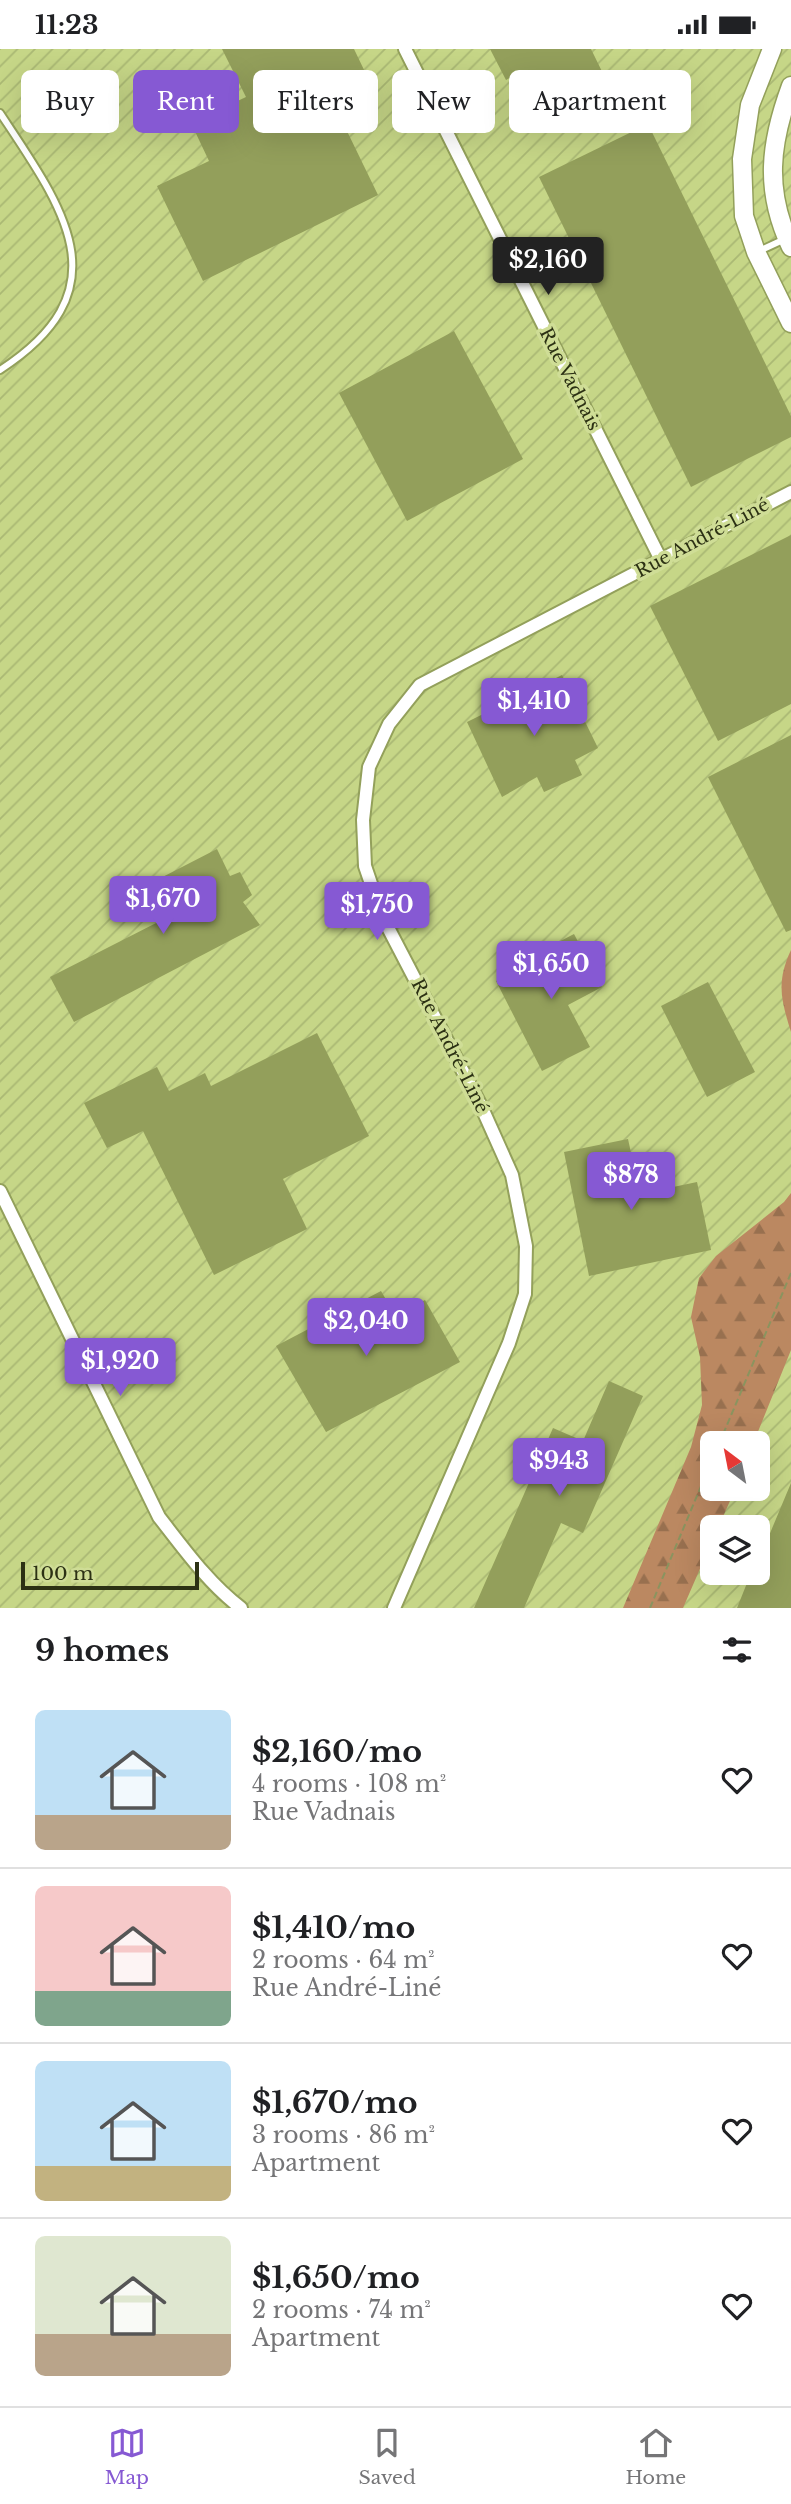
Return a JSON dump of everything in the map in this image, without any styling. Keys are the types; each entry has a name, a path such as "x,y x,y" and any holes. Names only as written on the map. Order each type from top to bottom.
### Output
{"street":[{"name":"Rue Vadnais","path":"405,49 661,560"},
{"path":"772,49 750,105 743,159 744,216 757,252 791,323"},
{"path":"789,242 778,212 771,165 779,119 791,86"},
{"name":"Rue André-Liné","path":"394,1608 509,1343 525,1294 526,1246 512,1175 482,1108 382,916 365,866 363,820 369,767 390,724 420,685 791,492"},
{"path":"0,1191 159,1517 189,1555 228,1598 241,1608"}],"lane":[{"path":"0,113 41,174 67,228 74,259 60,315 39,341 0,370"},
{"path":"757,252 789,242"}],"path":[{"path":"724,1431 791,1273"},
{"path":"650,1608 700,1489"}],"shaded area":[{"path":"0,49 791,49 791,1608 0,1608"}],"green space":[{"path":"791,950 791,1032 782,982"},
{"path":"791,1193 791,1350 758,1431 700,1431 700,1501 730,1501 724,1515 700,1515 700,1569 683,1608 623,1608 691,1447 702,1405 700,1357 691,1317 699,1278 716,1256 784,1202"}],"building":[{"path":"222,49 354,49 364,70 253,70 253,133 348,133 378,195 203,281 157,186 209,161 196,133 239,133 239,100 246,97 239,83 239,70 232,70"},
{"path":"490,49 591,49 601,70 509,70 509,78 506,80"},
{"path":"629,133 652,133 791,416 791,437 691,487 539,177"},
{"path":"454,331 523,459 407,521 339,393"},
{"path":"791,535 791,704 718,741 650,606"},
{"path":"562,675 598,748 575,760 582,775 544,792 537,777 502,797 467,722"},
{"path":"791,735 791,930 786,932 708,777"},
{"path":"217,849 230,876 240,872 252,895 243,902 260,925 74,1022 50,977 164,919 147,885"},
{"path":"574,934 602,987 568,1005 590,1047 542,1071 496,981 543,956 541,951"},
{"path":"708,982 755,1072 707,1097 661,1006"},
{"path":"317,1033 369,1136 283,1179 307,1229 214,1275 143,1131 107,1148 84,1103 157,1067 169,1091 205,1073 211,1086"},
{"path":"628,1139 640,1194 697,1182 711,1250 589,1276 564,1152"},
{"path":"381,1291 395,1315 425,1300 460,1362 326,1432 276,1346"},
{"path":"609,1381 643,1396 583,1533 561,1523 524,1608 474,1608 553,1428 583,1441"},
{"path":"791,1483 791,1608 737,1608 746,1585 770,1585 770,1533"}]}
